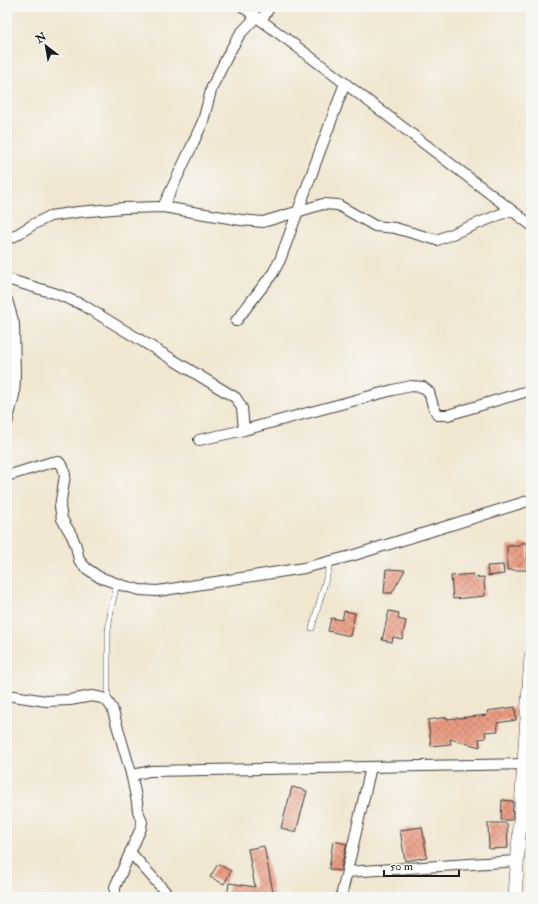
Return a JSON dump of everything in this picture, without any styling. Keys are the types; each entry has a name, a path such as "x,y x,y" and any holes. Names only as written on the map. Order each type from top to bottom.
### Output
{"street":[{"path":"243,7 531,225"},
{"path":"163,207 203,121 212,87 230,51 240,34 270,7"},
{"path":"236,322 273,273 280,260 345,83"},
{"path":"7,238 13,237 50,216 78,212 108,209 163,207 241,220 263,222 323,204 338,205 375,226 396,228 437,240 511,210"},
{"path":"7,279 57,294 83,305 236,398 242,408 244,430"},
{"path":"7,300 14,324 15,378 14,395 7,423"},
{"path":"199,440 244,430 411,386 422,387 429,392 433,406 438,414 448,415 531,390"},
{"path":"7,476 52,462 59,462 63,467 65,475 60,506 62,519 74,541 79,560 86,568 100,577 117,584 140,590 158,591 304,568 358,554 531,500"},
{"path":"515,897 531,657"},
{"path":"7,695 46,701 70,700 92,696 102,698 108,702 112,708 131,773 138,811 142,822 141,828 115,887 115,894 117,897"},
{"path":"131,773 524,764"},
{"path":"341,897 371,767"},
{"path":"130,852 170,897"},
{"path":"346,872 517,861"}],"lane":[{"path":"312,628 331,561"},
{"path":"108,702 108,631 117,584"}],"building":[{"path":"520,543 528,543 527,570 507,570 507,546 520,546"},
{"path":"503,565 504,574 488,576 487,566"},
{"path":"386,569 405,570 392,593 384,593"},
{"path":"473,574 473,578 484,577 485,596 453,599 451,576"},
{"path":"344,611 355,613 350,636 328,631 331,618 342,620"},
{"path":"389,611 399,613 398,619 406,621 402,639 393,637 392,642 382,640"},
{"path":"515,707 516,720 497,723 498,731 485,732 486,738 479,739 480,747 450,739 451,744 431,746 428,720 447,717 447,719 488,715 487,711"},
{"path":"292,787 307,791 296,832 281,828"},
{"path":"502,800 513,801 512,820 501,820"},
{"path":"488,823 507,823 508,848 489,849"},
{"path":"422,827 427,857 405,861 400,830"},
{"path":"333,841 347,844 340,871 329,869"},
{"path":"264,846 274,897 227,897 229,883 255,887 248,849"},
{"path":"218,864 231,871 224,884 210,877"}]}
